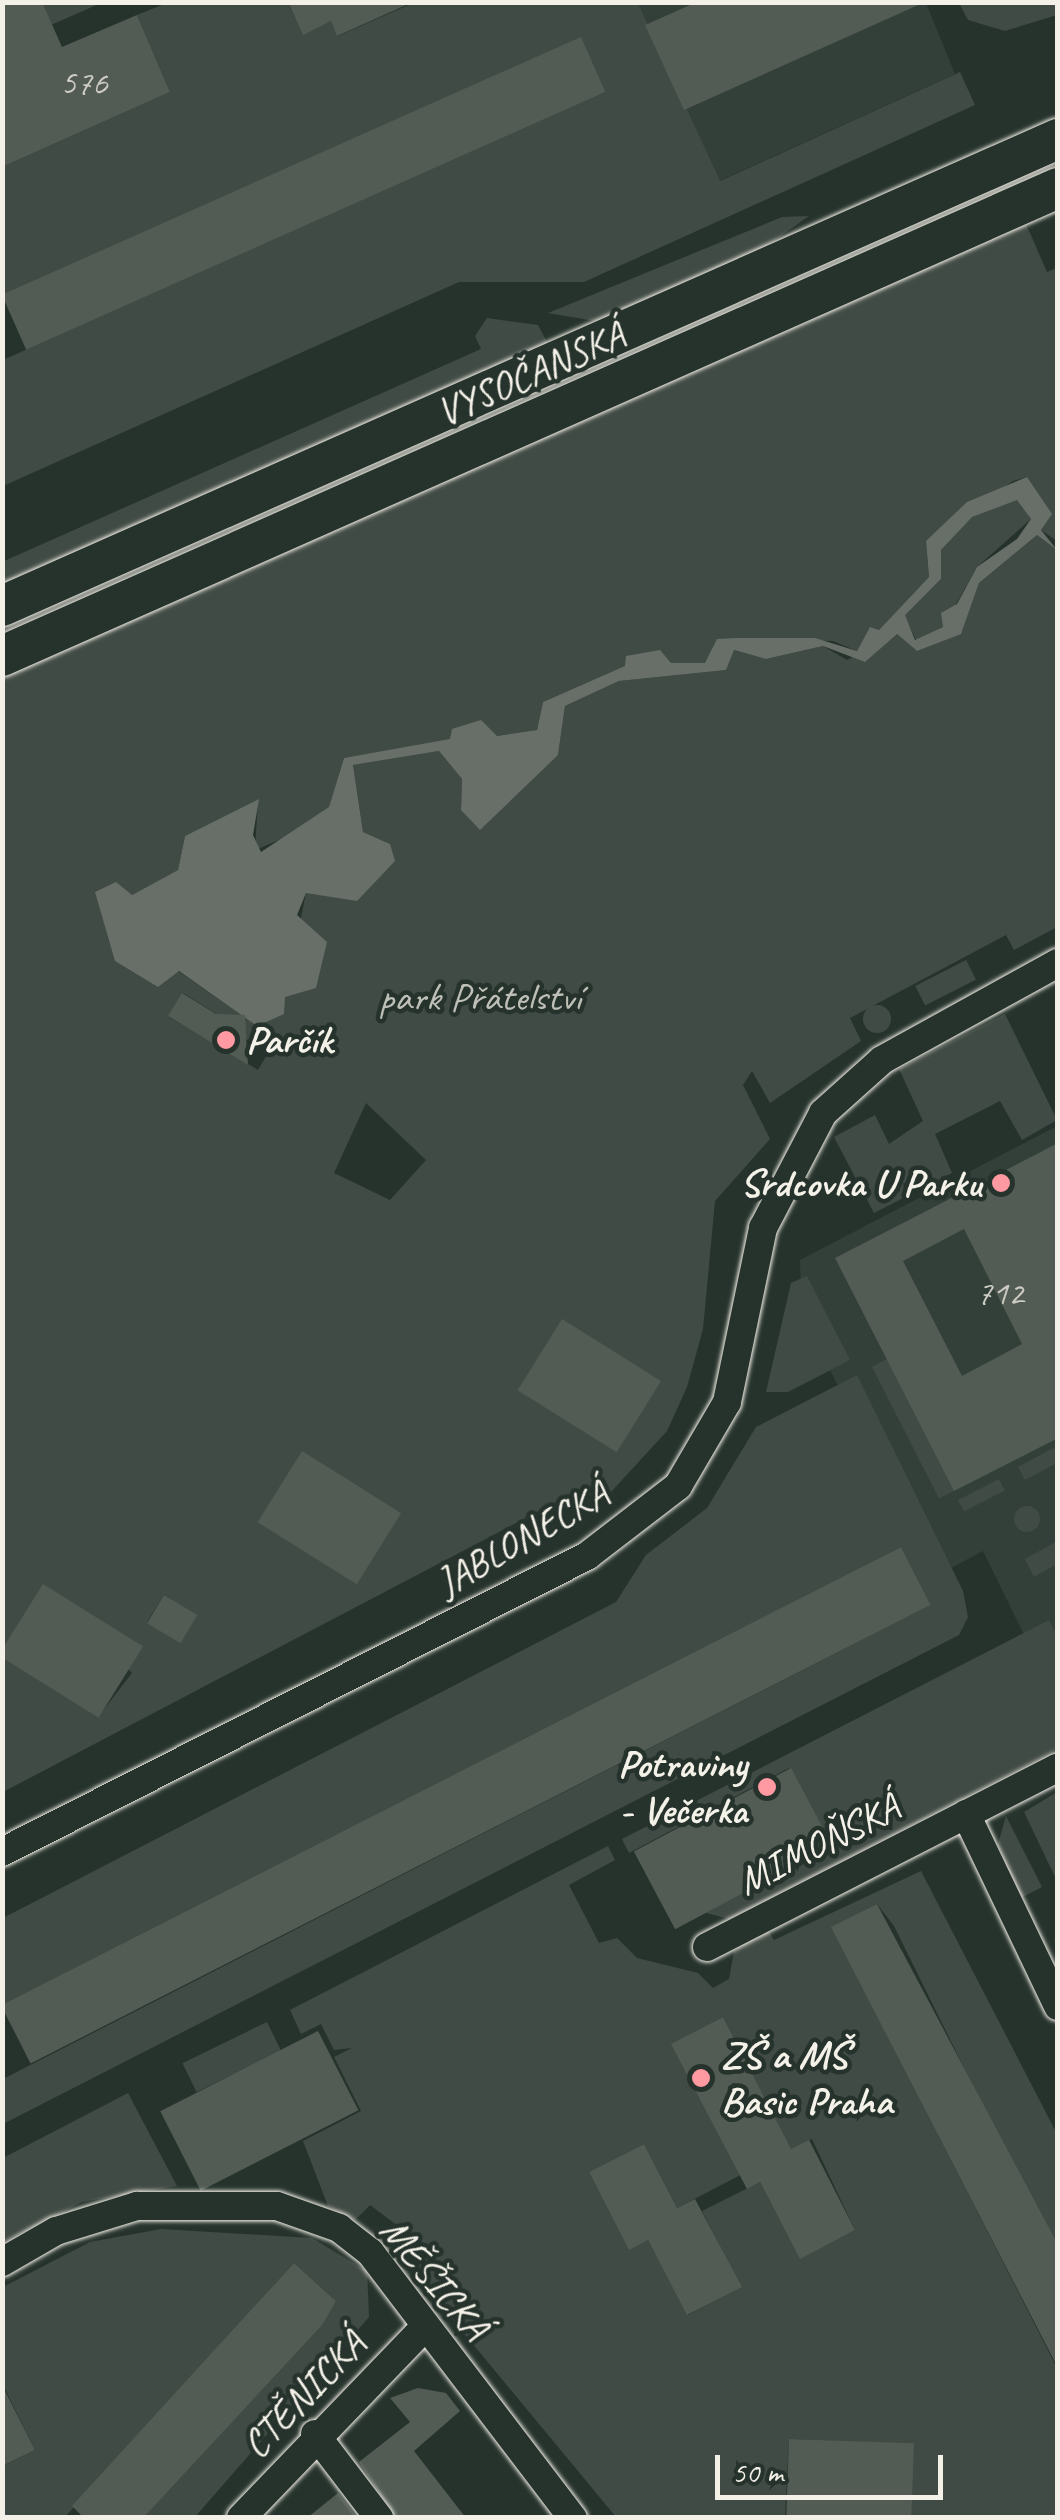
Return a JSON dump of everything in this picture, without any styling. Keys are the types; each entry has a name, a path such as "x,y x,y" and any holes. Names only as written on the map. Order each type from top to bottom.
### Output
{"main road":[{"name":"VYSOČANSKÁ","path":"2,606 1058,139"},
{"name":"VYSOČANSKÁ","path":"2,656 1058,188"}],"street":[{"name":"JABLONECKÁ","path":"2,1852 587,1556 663,1498 727,1402 763,1228 823,1112 882,1060 1058,963"},
{"name":"MIMOŇSKÁ","path":"707,1946 1058,1767"},
{"name":"MIMOŇSKÁ","path":"966,1814 1058,2006"},
{"name":"MĚŠICKÁ","path":"2,2262 123,2208 277,2206 339,2228 370,2252 574,2518"},
{"name":"CTĚNICKÁ","path":"241,2518 315,2434 425,2327"},
{"path":"315,2434 379,2518"}],"shaded area":[{"path":"638,3 926,3 955,74 719,181"},
{"path":"1027,477 1052,514 1041,530 1057,550 1037,535 979,583 961,634 917,651 897,634 865,662 823,646 766,659 734,650 726,670 619,681 565,706 558,755 480,830 461,810 462,779 439,751 353,765 363,832 390,844 395,861 357,901 306,893 297,915 327,942 316,988 285,997 284,1014 257,1026 179,971 158,987 115,961 95,892 116,882 132,895 178,870 185,836 259,799 253,835 261,852 329,807 344,758 450,739 452,729 481,720 497,736 537,730 543,702 625,666 626,656 660,650 671,663 705,663 717,639 736,638 815,638 857,651 870,627 879,630 929,577 926,541 967,502","holes":["1017,500 1031,519 1017,539 977,567 957,604 941,613 943,627 915,640 905,615 941,579 941,550 972,517"]},
{"path":"1057,1126 1057,1682 1049,1686 983,1551 934,1577 801,1312 800,1260"}],"green space":[{"path":"42,3 101,3 3,46 45,10"},
{"path":"167,3 288,3 303,34 331,21 338,36 413,3 638,3 720,181 960,72 975,105 584,282 459,282 3,486 3,360 605,91 581,38 3,295 2,167 170,92 137,15"},
{"path":"959,3 1057,3 1057,15 1005,31 968,20"},
{"path":"809,216 752,256 601,322 548,313 782,217"},
{"name":"park Přátelství","path":"1026,224 1047,272 1057,268 1057,541 1041,530 1027,477 1013,481 926,541 929,577 879,630 870,628 857,651 833,641 736,638 706,663 626,666 543,702 537,730 344,758 329,808 308,828 255,850 258,800 185,836 178,870 132,895 178,971 242,1015 223,1018 183,993 169,1017 258,1070 268,1053 245,1038 245,1017 249,1020 285,997 306,893 390,844 363,832 353,765 439,751 462,779 461,810 558,755 565,706 619,681 726,670 733,650 766,659 823,646 847,660 897,634 917,651 961,633 979,583 1037,535 1057,550 1057,927 1014,950 1006,935 850,1018 861,1041 770,1103 752,1071 743,1085 770,1139 715,1201 703,1329 687,1387 667,1431 611,1492 560,1500 3,1792 3,1657 98,1717 132,1673 44,1585 3,1649 3,676","holes":["366,1103 426,1160 390,1200 334,1173","562,1320 661,1381 617,1451 518,1390","302,1452 401,1513 356,1583 258,1522","164,1595 196,1615 180,1643 147,1622"]},
{"path":"487,318 538,325 549,346 3,590 2,562 481,349 475,336"},
{"path":"1017,499 1031,519 977,567 943,627 916,640 904,615 941,579 941,550 971,517"},
{"path":"966,960 976,980 925,1005 915,986"},
{"path":"877,1005 887,1009 891,1019 887,1029 877,1033 867,1029 863,1019 867,1009"},
{"path":"1005,1014 1057,1120 1022,1140 1000,1101 935,1134 952,1173 874,1213 834,1137 875,1115 889,1144 923,1121 899,1069"},
{"path":"807,1276 850,1360 788,1392 766,1392 791,1283"},
{"path":"887,1359 954,1491 939,1499 872,1367"},
{"path":"857,1375 963,1591 968,1617 959,1635 3,2124 3,2079 930,1605 901,1547 3,2007 3,1918 616,1602 646,1555 707,1508 756,1427"},
{"path":"1057,1446 1057,1463 1025,1480 1018,1467"},
{"path":"999,1479 1005,1491 964,1511 958,1500"},
{"path":"1027,1506 1036,1510 1040,1519 1036,1528 1027,1532 1018,1528 1014,1519 1018,1510"},
{"path":"1057,1541 1057,1564 1034,1577 1025,1559"},
{"path":"1049,1620 1057,1635 1057,1749 729,1919 703,1912 831,1846 789,1768 629,1853 622,1839"},
{"path":"1057,1792 1057,1881 1024,1812"},
{"path":"1006,1816 1042,1887 1019,1899 998,1844"},
{"path":"608,1846 615,1860 569,1885 599,1943 617,1938 637,1958 698,1973 713,1988 729,1979 734,1951 767,1928 774,1940 921,1871 1057,2134 1057,2256 894,1926 877,1904 832,1927 1057,2368 1057,2517 846,2517 849,2459 914,2444 789,2439 785,2517 616,2517 404,2261 418,2241 370,2205 355,2220 328,2206 303,2141 361,2111 334,2057 352,2048 334,2050 321,2024 301,2034 290,2010","holes":["723,2017 777,2122 767,2162 812,2139 855,2230 800,2258 760,2182 702,2211 741,2287 688,2315 648,2240 629,2249 589,2172 644,2144 677,2208 752,2169 726,2148 672,2044"]},
{"path":"267,2022 281,2051 197,2092 183,2063"},
{"path":"128,2093 177,2186 82,2202 3,2242 3,2158"},
{"path":"161,2229 312,2238 367,2271 369,2317 195,2517 143,2517 336,2301 294,2263 65,2517 3,2517 3,2466 35,2450 3,2385 3,2287 90,2242"}],"building":[{"path":"2,2 42,2 62,47 137,15 170,92 2,167"},
{"path":"288,2 413,2 337,36 331,21 303,35"},
{"path":"697,2 925,2 684,110 645,25"},
{"path":"581,37 605,92 26,350 2,295"},
{"path":"182,993 216,1014 245,1015 248,1065 168,1016"},
{"path":"1058,1143 1058,1438 954,1491 835,1258","holes":["964,1229 1022,1344 962,1376 903,1261"]},
{"path":"562,1319 661,1381 617,1452 517,1390"},
{"path":"302,1451 401,1513 357,1584 257,1522"},
{"path":"901,1547 931,1605 31,2063 2,2005"},
{"path":"43,1584 143,1647 99,1718 2,1657 2,1650"},
{"path":"164,1595 197,1615 180,1643 147,1623"},
{"path":"791,1768 832,1846 675,1929 634,1852"},
{"path":"877,1904 1058,2245 1058,2368 831,1927"},
{"path":"723,2017 791,2149 809,2140 855,2230 800,2259 760,2182 747,2189 671,2044"},
{"path":"318,2031 358,2110 201,2191 160,2111"},
{"path":"644,2144 677,2208 695,2199 742,2287 687,2315 648,2240 629,2250 589,2172"},
{"path":"294,2263 336,2301 322,2325 143,2518 84,2518 72,2506"},
{"path":"2,2385 35,2450 2,2466"},
{"path":"418,2388 446,2393 460,2411 414,2451 466,2518 396,2518 359,2462 410,2422 390,2398"},
{"path":"789,2439 914,2443 911,2518 786,2518"},
{"path":"338,2493 357,2518 307,2518"}],"place":[{"name":"Parčík","path":"226,1040"},
{"name":"Srdcovka U Parku","path":"1001,1183"},
{"name":"Potraviny - Večerka","path":"767,1787"},
{"name":"ZŠ a MŠ Basic Praha","path":"701,2078"}]}
